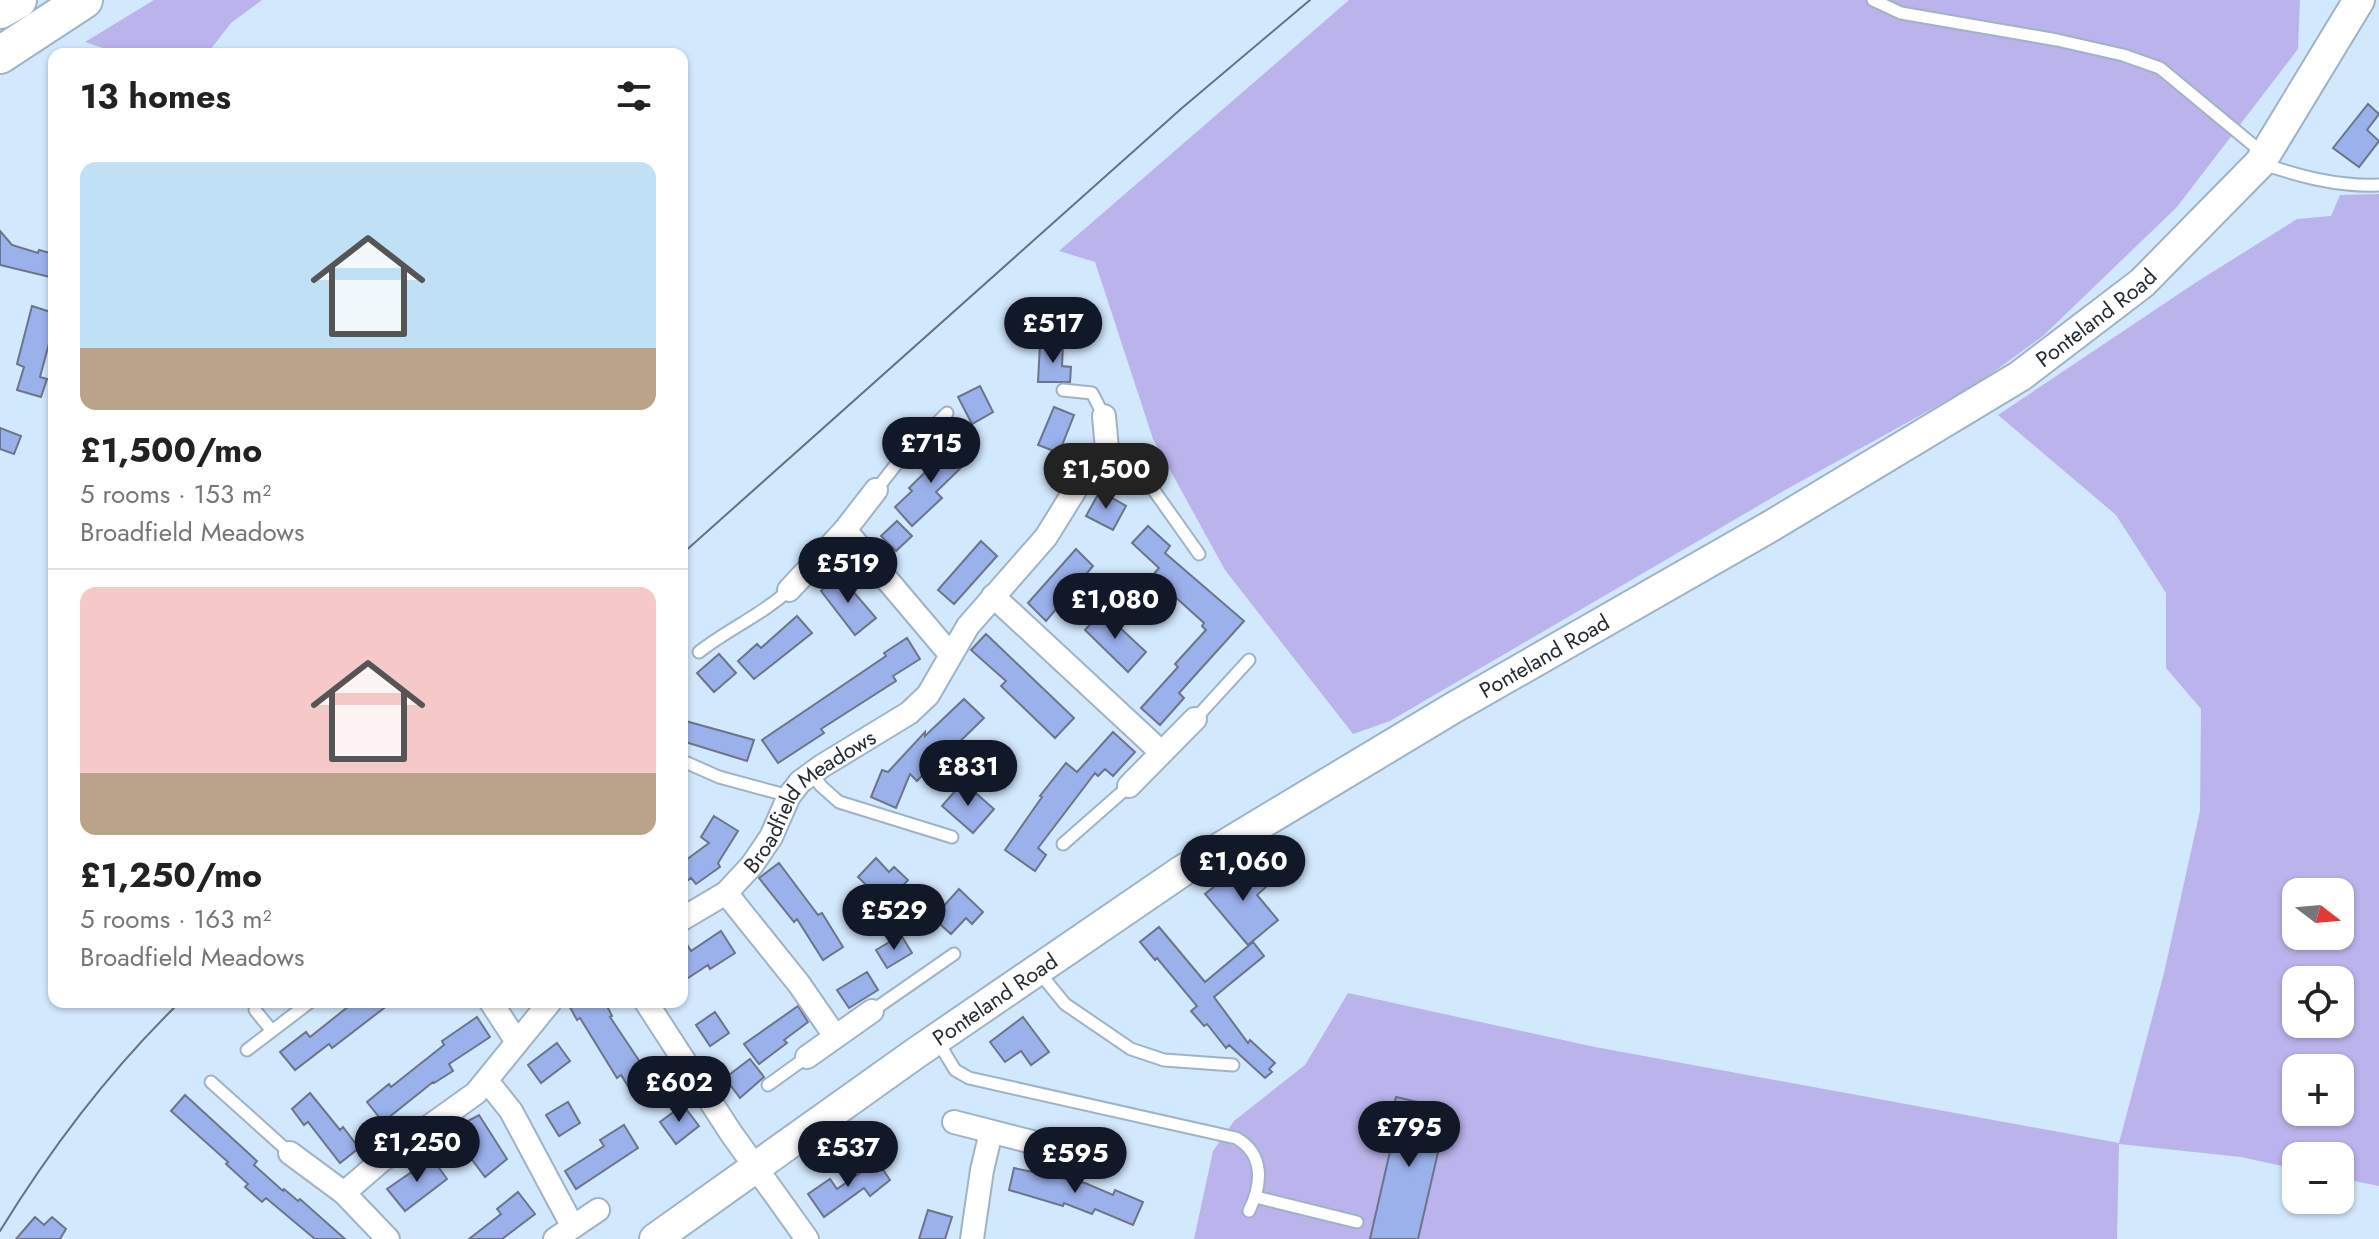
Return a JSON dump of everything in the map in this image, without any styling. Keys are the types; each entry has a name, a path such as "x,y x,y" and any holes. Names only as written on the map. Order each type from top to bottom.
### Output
{"highway":[{"path":"0,10 18,0"},
{"path":"0,55 84,0"}],"main road":[{"name":"Ponteland Road","path":"655,1239 1195,863 1453,708 1771,526 2020,376 2142,283 2262,158 2359,0"}],"street":[{"path":"1104,416 1108,460 1127,465 1148,482"},
{"name":"Broadfield Meadows","path":"688,915 726,893 764,849 789,796 811,772 918,706 937,682 968,626 1046,537 1084,473 1095,463 1108,460"},
{"path":"789,590 845,530 876,490"},
{"path":"845,530 950,654"},
{"path":"993,596 1161,752"},
{"path":"1129,786 1195,719"},
{"path":"726,893 799,984 835,1036"},
{"path":"495,1008 517,1042"},
{"path":"344,1193 381,1161 463,1105 487,1081 545,1008"},
{"path":"650,1008 807,1239"},
{"path":"807,1057 872,1011"},
{"path":"487,1081 511,1111 564,1233 598,1210"},
{"path":"954,1122 1036,1143"},
{"path":"972,1239 991,1132"},
{"path":"290,1153 344,1193 388,1239"}],"lane":[{"path":"1873,0 1901,13 2057,40 2123,55 2160,68 2262,158 2305,178 2361,186 2379,185"},
{"path":"1063,390 1092,393 1104,416"},
{"path":"876,490 898,462 947,413"},
{"path":"1148,482 1199,554"},
{"path":"699,652 764,611 789,590"},
{"path":"1195,719 1249,660"},
{"path":"688,763 719,777 789,796"},
{"path":"811,772 839,802 952,837"},
{"path":"1063,844 1129,786"},
{"path":"872,1011 954,954"},
{"path":"1038,970 1065,1004 1131,1049 1164,1060 1233,1065"},
{"path":"247,1050 302,1008"},
{"path":"255,1010 272,1031"},
{"path":"937,1040 955,1070 969,1078 1236,1138 1246,1143 1258,1162 1259,1174 1256,1197 1249,1211"},
{"path":"768,1085 807,1057"},
{"path":"211,1082 290,1153"},
{"path":"1256,1197 1357,1222"}],"shaded area":[{"path":"154,0 262,0 231,23 212,48 103,48 85,42"},
{"path":"1349,0 2300,0 2298,49 2177,207 2043,336 1977,384 1787,489 1390,721 1353,734 1225,570 1153,439 1095,262 1059,251"},
{"path":"2379,194 2379,1186 2354,1181 2354,1142 2282,1142 2282,1166 2241,1157 2119,1144 2117,1239 1194,1239 1213,1151 1234,1121 1305,1065 1348,993 1595,1047 2119,1143 2164,973 2200,811 2201,709 2166,668 2166,593 2116,515 1998,415 2297,219 2331,216 2340,195"}],"building":[{"path":"2368,104 2379,114 2367,130 2379,141 2359,167 2333,148"},
{"path":"0,231 12,245 38,253 39,250 48,252 48,277 0,265"},
{"path":"32,306 48,311 48,347 40,377 47,379 41,397 17,390 24,367 17,364"},
{"path":"1040,344 1063,345 1062,366 1071,367 1070,382 1038,382"},
{"path":"980,386 993,412 972,424 958,397"},
{"path":"1054,407 1074,415 1059,453 1038,445"},
{"path":"0,428 21,436 14,454 0,449"},
{"path":"955,443 970,459 936,492 942,498 912,526 895,507 912,491 909,488"},
{"path":"1100,491 1126,506 1113,530 1086,516"},
{"path":"897,521 912,536 896,551 881,536"},
{"path":"1148,526 1170,546 1165,553 1244,621 1179,693 1184,698 1160,725 1141,708 1206,630 1202,626 1204,623 1152,576 1159,568 1132,543"},
{"path":"981,541 997,556 954,604 938,590"},
{"path":"1076,549 1093,566 1046,621 1028,603"},
{"path":"839,575 876,618 855,635 821,591"},
{"path":"1102,611 1146,652 1128,672 1085,630"},
{"path":"797,616 812,633 754,679 738,661 757,644 761,648"},
{"path":"986,634 1074,718 1055,738 1001,686 1006,681 971,650"},
{"path":"907,638 920,659 893,676 896,681 821,729 824,733 778,763 762,740 886,656 884,653"},
{"path":"719,654 736,673 714,692 697,673"},
{"path":"964,699 984,718 917,781 910,774 896,808 871,797 882,770 888,772 925,732 925,736"},
{"path":"688,722 754,740 747,761 688,743"},
{"path":"1113,732 1135,752 1113,776 1105,769 1098,776 1095,773 1038,848 1046,855 1035,871 1005,850 1066,763 1077,772"},
{"path":"963,782 994,809 973,833 942,806"},
{"path":"714,816 738,831 718,863 720,867 696,884 691,878 688,880 688,859 709,843 701,837"},
{"path":"876,858 889,872 894,867 908,880 886,904 858,877"},
{"path":"1245,862 1266,887 1257,895 1278,920 1248,945 1205,894"},
{"path":"779,863 818,915 822,913 843,947 823,960 797,919 794,922 759,878"},
{"path":"959,889 983,912 972,924 966,918 951,934 933,918"},
{"path":"1159,927 1205,982 1253,942 1264,956 1214,997 1248,1043 1250,1040 1275,1063 1269,1069 1272,1072 1265,1078 1229,1045 1226,1048 1207,1024 1204,1026 1191,1011 1197,1006 1140,942"},
{"path":"721,931 735,953 688,978 688,946 691,951"},
{"path":"901,935 912,953 887,968 876,950"},
{"path":"867,972 878,990 849,1008 837,990"},
{"path":"798,1006 808,1022 759,1064 744,1044"},
{"path":"346,1008 384,1008 332,1048 329,1044 295,1070 280,1052 306,1032 310,1037"},
{"path":"570,1008 608,1008 610,1017 658,1089 638,1102 621,1075 617,1078 580,1018 577,1020"},
{"path":"715,1012 729,1033 710,1046 696,1025"},
{"path":"477,1017 490,1037 449,1064 453,1071 433,1082 383,1122 367,1102 389,1084 391,1087 444,1045 442,1041"},
{"path":"1023,1017 1049,1052 1031,1065 1021,1051 1005,1062 990,1042"},
{"path":"557,1043 570,1061 541,1083 528,1065"},
{"path":"750,1059 764,1077 740,1098 725,1078"},
{"path":"310,1093 359,1148 340,1163 308,1122 304,1125 292,1109"},
{"path":"185,1095 257,1161 254,1165 283,1191 298,1201 300,1199 345,1239 315,1239 266,1198 262,1202 245,1187 248,1184 226,1164 228,1162 171,1111"},
{"path":"1396,1097 1448,1109 1418,1239 1370,1239 1391,1147 1385,1146"},
{"path":"568,1102 580,1123 559,1136 546,1115"},
{"path":"683,1105 699,1126 676,1144 660,1122"},
{"path":"479,1115 507,1159 485,1177 455,1128"},
{"path":"624,1125 638,1148 576,1189 565,1171 604,1146 600,1140"},
{"path":"432,1158 447,1179 405,1211 387,1189"},
{"path":"877,1161 890,1180 870,1196 864,1188 824,1217 808,1194 830,1179 837,1189"},
{"path":"1014,1168 1085,1183 1113,1195 1115,1190 1143,1202 1133,1225 1095,1209 1092,1214 1064,1203 1063,1206 1009,1190"},
{"path":"518,1192 535,1214 502,1239 469,1239 501,1214 497,1209"},
{"path":"928,1210 952,1217 945,1239 919,1239"},
{"path":"35,1217 44,1225 52,1217 66,1229 60,1239 16,1239"}],"tram line":[{"path":"688,549 1182,108 1310,0"},
{"path":"0,1231 83,1111 174,1008"}]}
